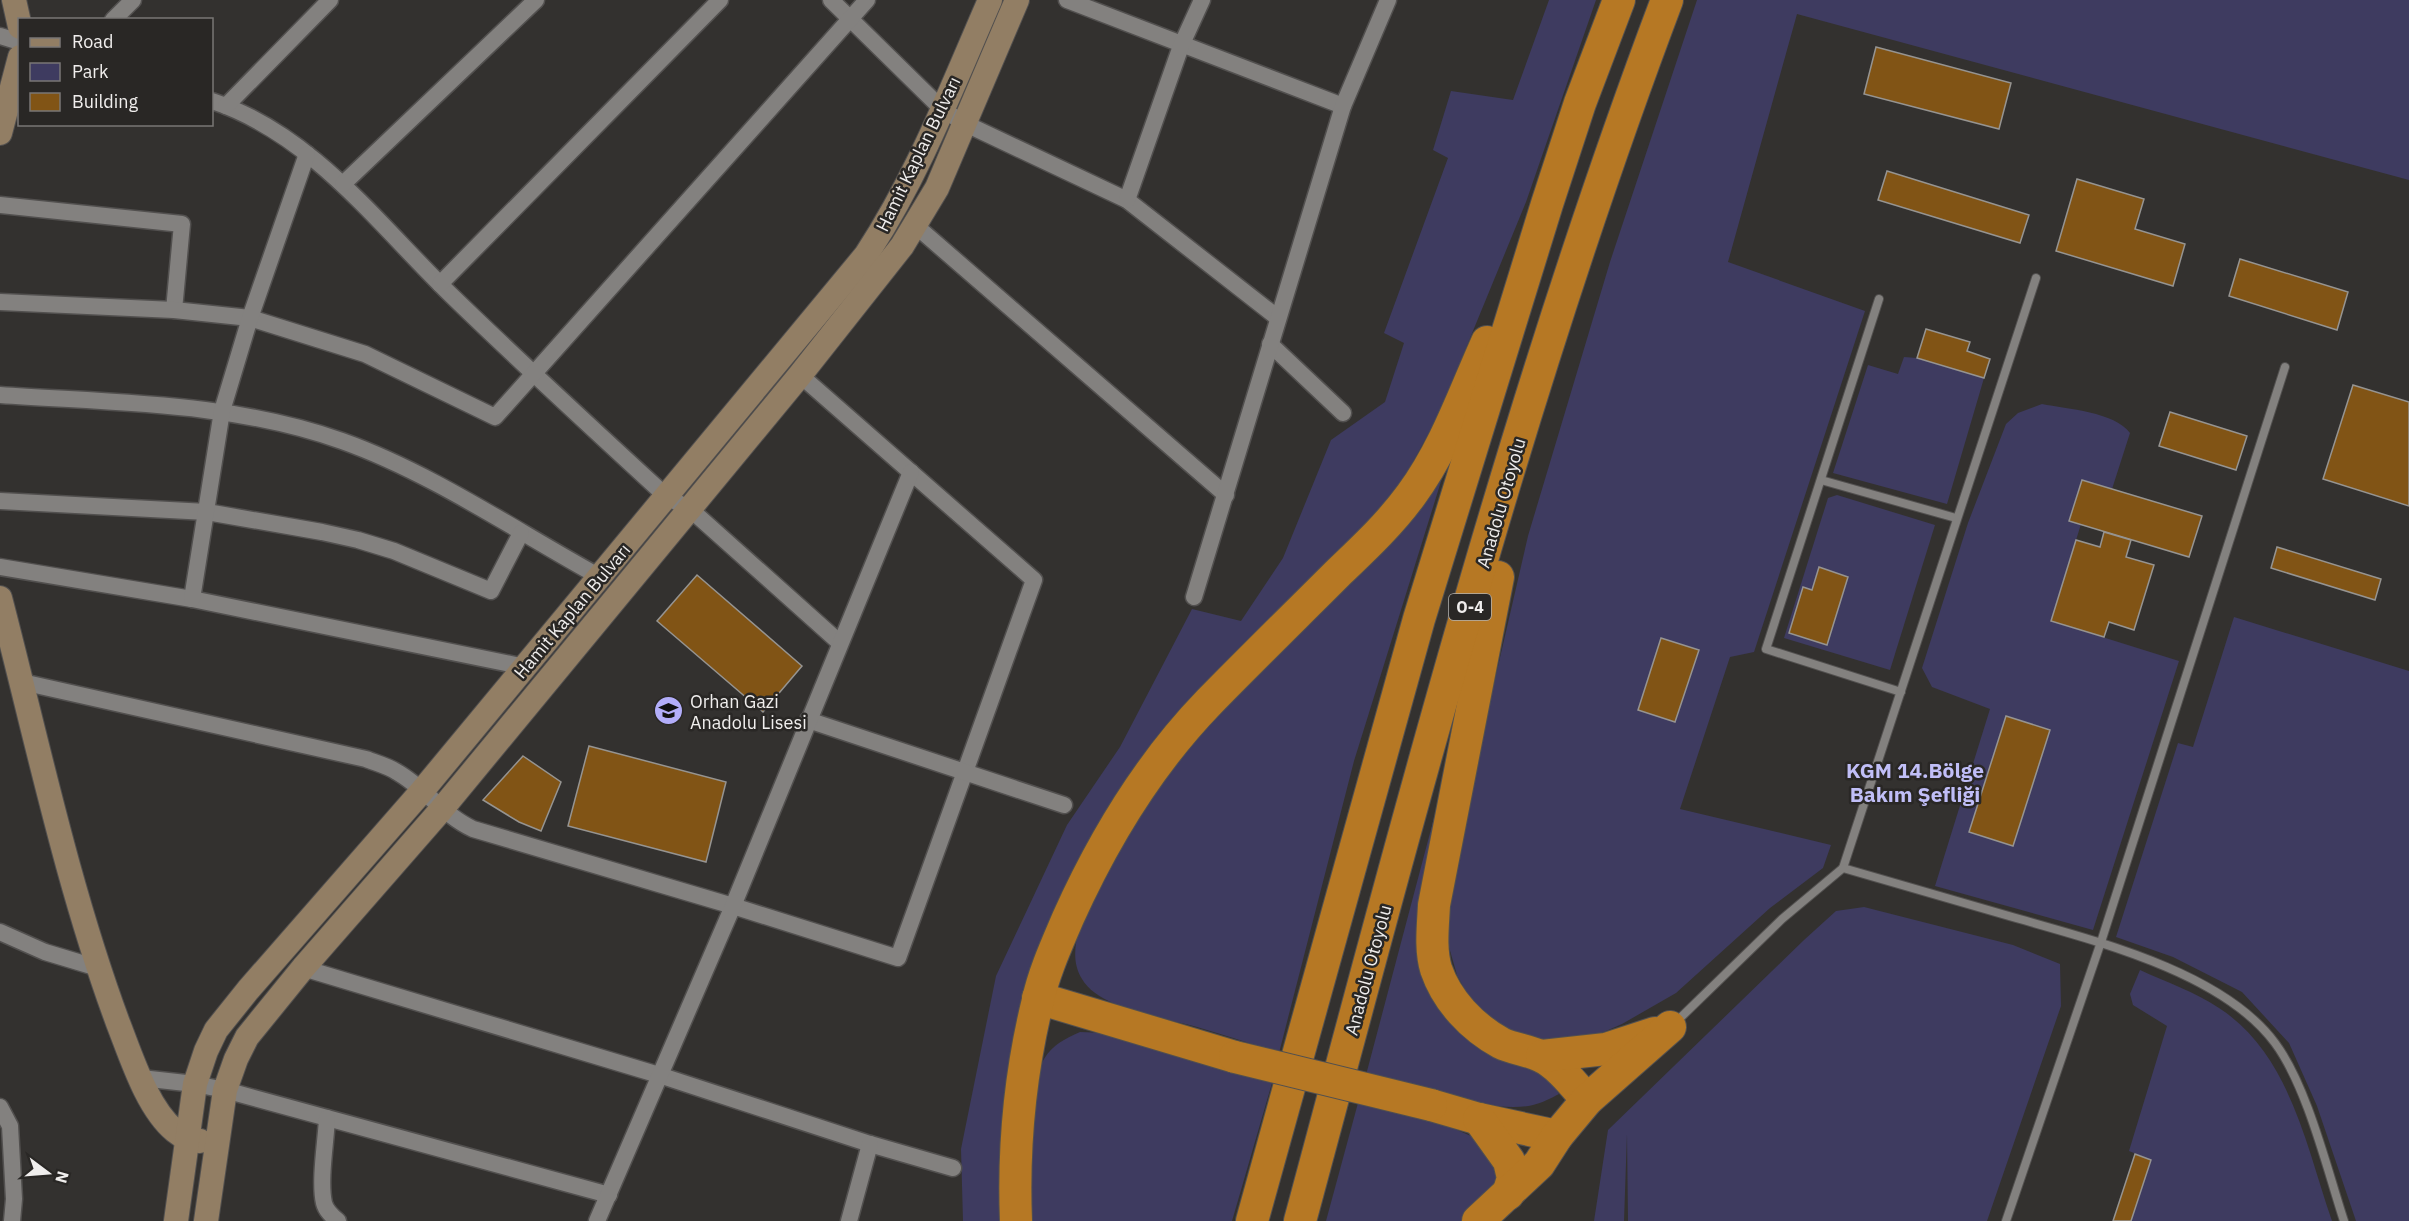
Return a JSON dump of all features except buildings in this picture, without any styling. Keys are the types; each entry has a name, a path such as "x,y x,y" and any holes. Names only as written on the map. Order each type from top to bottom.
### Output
{"highway":[{"name":"O-4","path":"1252,1221 1419,619 1547,204 1580,102 1618,0"},
{"name":"Anadolu Otoyolu","path":"1299,1221 1444,696 1536,385 1625,111 1667,0"},
{"path":"1016,1221 1014,1176 1016,1132 1038,998 1059,939 1110,833 1140,785 1167,748 1383,529 1411,496 1429,468 1547,204"},
{"path":"1536,385 1442,858 1434,905 1432,941 1436,968 1446,992 1478,1029 1504,1044 1542,1056 1606,1050 1670,1027"},
{"path":"1038,998 1236,1057 1479,1119 1557,1136"},
{"path":"1478,1221 1539,1164 1557,1136 1587,1100 1670,1027"},
{"path":"1542,1056 1570,1080 1587,1100"},
{"path":"1479,1119 1509,1161 1513,1178 1508,1194"}],"main road":[{"path":"14,0 18,18"},
{"name":"Hamit Kaplan Bulvarı","path":"176,1221 195,1084 216,1030 422,791 866,255 887,223 943,110 990,0"},
{"name":"Hamit Kaplan Bulvarı","path":"206,1221 225,1090 247,1037 303,968 441,810 879,276 916,225 937,188 1017,0"},
{"path":"0,133 18,65"},
{"path":"0,598 79,908 98,968 141,1078 161,1114 175,1131 188,1139 217,1145"}],"street":[{"path":"115,18 133,0"},
{"path":"330,0 219,104 256,120 307,154 343,184 534,376 667,497 690,508 840,643"},
{"path":"343,184 536,0"},
{"path":"440,284 720,0"},
{"path":"831,0 943,110 966,124 1127,200 1278,318"},
{"path":"0,302 174,310 250,318 365,354 495,417 534,376 867,0"},
{"path":"1066,0 1343,106"},
{"path":"1127,200 1181,45 1202,0"},
{"path":"1194,597 1343,106 1388,0"},
{"path":"0,36 18,41"},
{"path":"192,599 222,411 250,318 307,154"},
{"path":"0,205 182,224 174,310"},
{"path":"916,225 1226,495"},
{"path":"1270,344 1343,413"},
{"path":"22,682 345,753 397,772 422,791 441,810 473,829 733,906 898,958 1034,580 800,375"},
{"path":"0,395 222,411 307,430 369,451 422,476 600,577"},
{"path":"597,1221 733,906 911,472"},
{"path":"0,501 207,512 358,540 425,563 491,591 521,533"},
{"path":"0,567 192,599 525,667"},
{"path":"808,720 1064,805"},
{"path":"0,932 45,952 98,968"},
{"path":"303,968 659,1075 870,1144 953,1168"},
{"path":"141,1078 225,1090 609,1195"},
{"path":"0,1107 10,1125 7,1196 12,1221"},
{"path":"327,1118 324,1203 329,1214 338,1221"},
{"path":"849,1221 870,1144"}],"lane":[{"path":"1670,1027 1782,919 1843,868 2036,278"},
{"path":"1879,299 1766,649 1901,692"},
{"path":"2006,1221 2101,942 2285,367"},
{"path":"1821,480 1956,518"},
{"path":"1843,868 2101,942 2212,988 2234,1002 2256,1021 2276,1044 2289,1068 2305,1103 2344,1221"}],"green space":[{"path":"1549,0 1596,0 1526,202 1438,416 1408,471 1411,476 1066,895 1004,1221 963,1221 961,1149 996,976 1067,825 1120,747 1192,609 1241,621 1283,558 1331,440 1385,402 1404,343 1384,333 1448,158 1433,150 1451,91 1513,100"},
{"path":"1697,0 2409,0 2409,180 1797,14 1728,262 1865,311 1754,652 1730,657 1680,809 1831,845 1823,868 1770,908 1676,993 1622,1024 1590,1038 1557,1042 1528,1038 1501,1025 1471,1001 1457,975 1447,940 1449,891 1528,536 1610,262"},
{"path":"1904,357 1917,358 1984,378 1947,504 1833,473 1868,365 1898,374"},
{"path":"2042,404 2102,416 2123,426 2130,433 2112,489 2082,480 2069,520 2081,524 2051,621 2179,661 2093,930 1935,886 1990,709 1932,687 1922,668 1968,523 2006,424 2018,413"},
{"path":"1443,475 1354,761 1279,1053 1197,1027 1134,1011 1103,998 1082,979 1075,950 1082,920 1118,845 1152,793 1190,744 1231,698 1409,523"},
{"path":"1837,495 1935,525 1890,670 1784,638 1828,498"},
{"path":"2234,617 2409,671 2409,1221 2356,1221 2317,1106 2289,1043 2242,992 2173,957 2116,937 2178,743 2193,747"},
{"path":"1439,799 1419,910 1417,954 1421,973 1428,991 1439,1007 1456,1022 1523,1060 1552,1084 1559,1094 1536,1104 1516,1107 1474,1103 1366,1075"},
{"path":"1864,907 2013,945 2060,964 2061,1006 1987,1221 1628,1221 1627,1134 1624,1221 1594,1221 1608,1130 1836,911"},
{"path":"2140,970 2210,1002 2243,1027 2263,1050 2279,1076 2304,1133 2332,1221 2131,1221 2151,1160 2129,1151 2167,1026 2133,1005 2130,994"},
{"path":"1080,1032 1106,1033 1272,1083 1232,1221 1028,1221 1032,1113 1038,1073 1051,1049"},
{"path":"1358,1103 1441,1123 1487,1143 1500,1173 1495,1193 1463,1221 1326,1221"}],"place":[{"name":"Orhan Gazi Anadolu Lisesi","path":"669,711"}],"district":[{"name":"KGM 14.Bölge Bakım Şefliği","path":"1915,782"}]}
